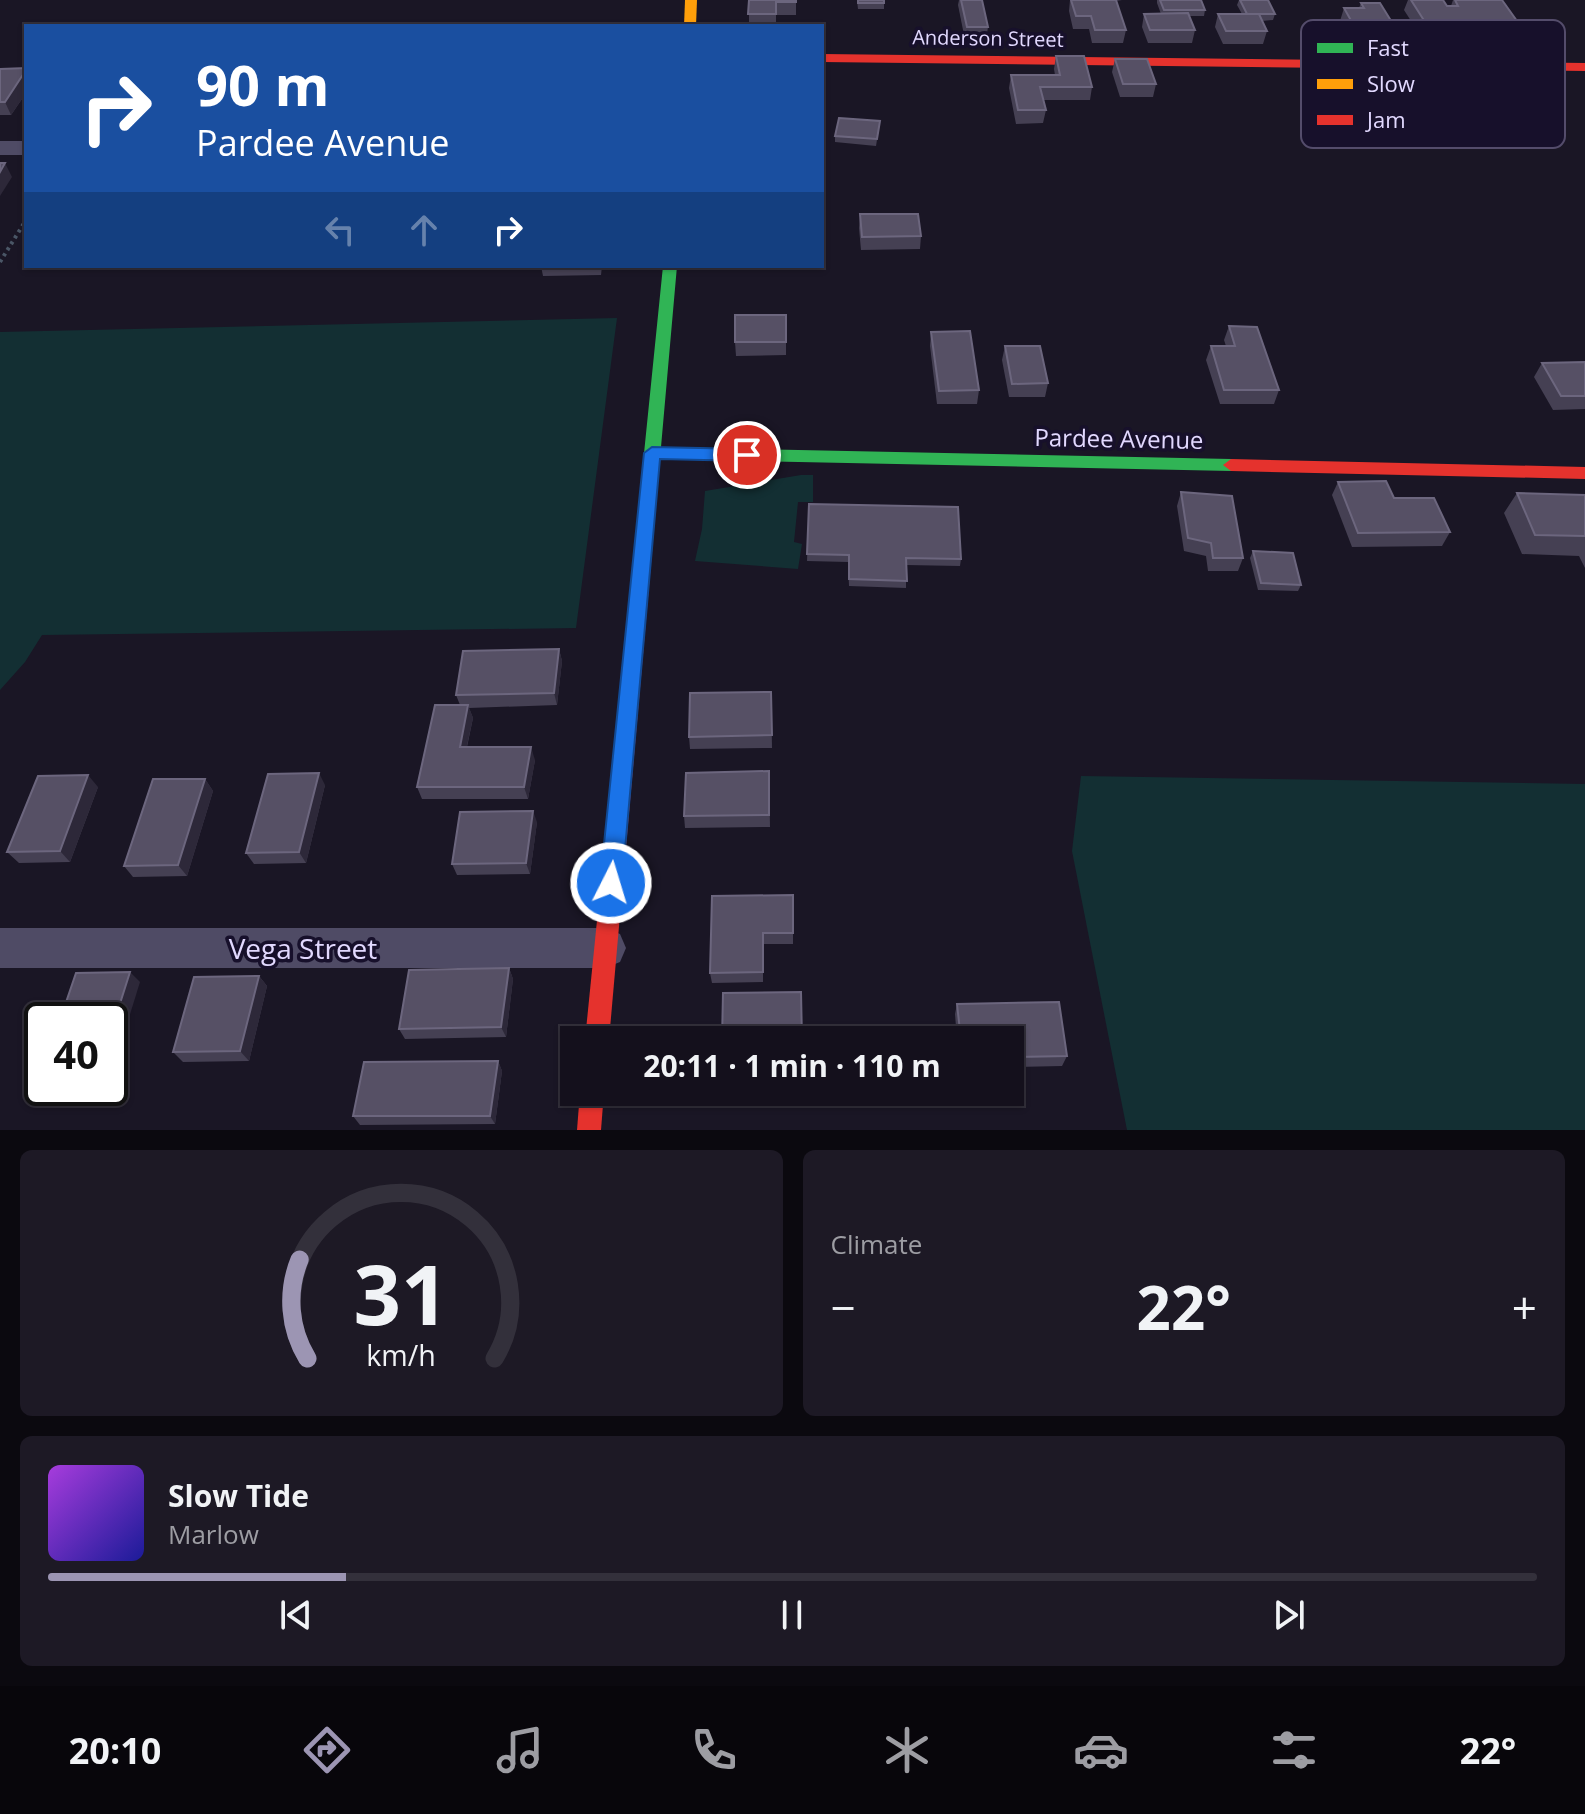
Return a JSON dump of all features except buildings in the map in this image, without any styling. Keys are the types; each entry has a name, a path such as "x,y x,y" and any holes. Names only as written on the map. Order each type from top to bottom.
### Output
{"street":[{"path":"690,24 691,0"},
{"name":"Anderson Street","path":"824,58 1301,64"},
{"name":"Anderson Street","path":"1565,67 1585,67"},
{"path":"0,148 24,148"},
{"path":"598,1026 670,268"},
{"name":"Pardee Avenue","path":"652,453 1585,473"},
{"name":"Vega Street","path":"0,948 605,948"},
{"path":"589,1130 591,1106"}],"path":[{"path":"0,262 24,223"}],"green space":[{"path":"617,318 576,628 42,635 25,662 0,690 0,332"},
{"path":"813,475 813,502 798,502 794,542 802,544 798,569 695,561 702,529 705,491"},
{"path":"1081,776 1585,784 1585,1130 1127,1130 1072,851"}],"traffic: fast":[{"path":"643,552 670,268"},
{"path":"652,453 1231,465"}],"traffic: slow":[{"path":"690,24 691,0"}],"traffic: jam":[{"path":"824,58 1301,64"},
{"path":"1565,67 1585,67"},
{"path":"1231,465 1585,473"},
{"path":"598,1026 643,552"},
{"path":"589,1130 591,1106"}],"route":[{"path":"611,883 652,453 747,455"}]}
